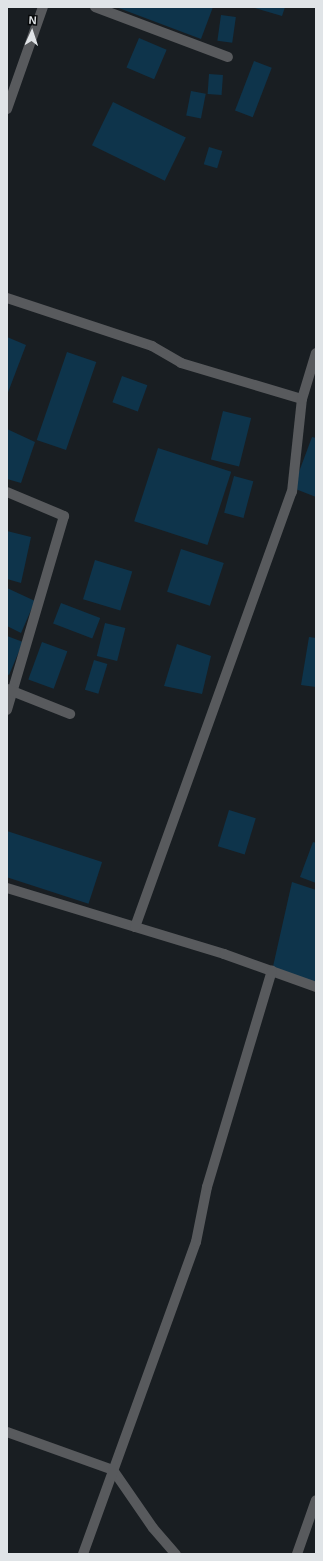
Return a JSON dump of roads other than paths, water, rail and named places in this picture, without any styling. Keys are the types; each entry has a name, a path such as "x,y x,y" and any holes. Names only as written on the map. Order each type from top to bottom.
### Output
{"street":[{"path":"7,109 43,7"},
{"path":"95,7 228,57"},
{"path":"7,298 152,346 182,362 302,399"},
{"path":"135,927 292,492 302,399 316,353"},
{"path":"7,492 64,516 10,690 7,710"},
{"path":"10,690 70,714"},
{"path":"7,888 135,927 272,971 316,987"},
{"path":"83,1554 196,1242 207,1187 272,971"},
{"path":"7,1432 113,1470 153,1528 176,1554"},
{"path":"297,1554 316,1500"}]}
